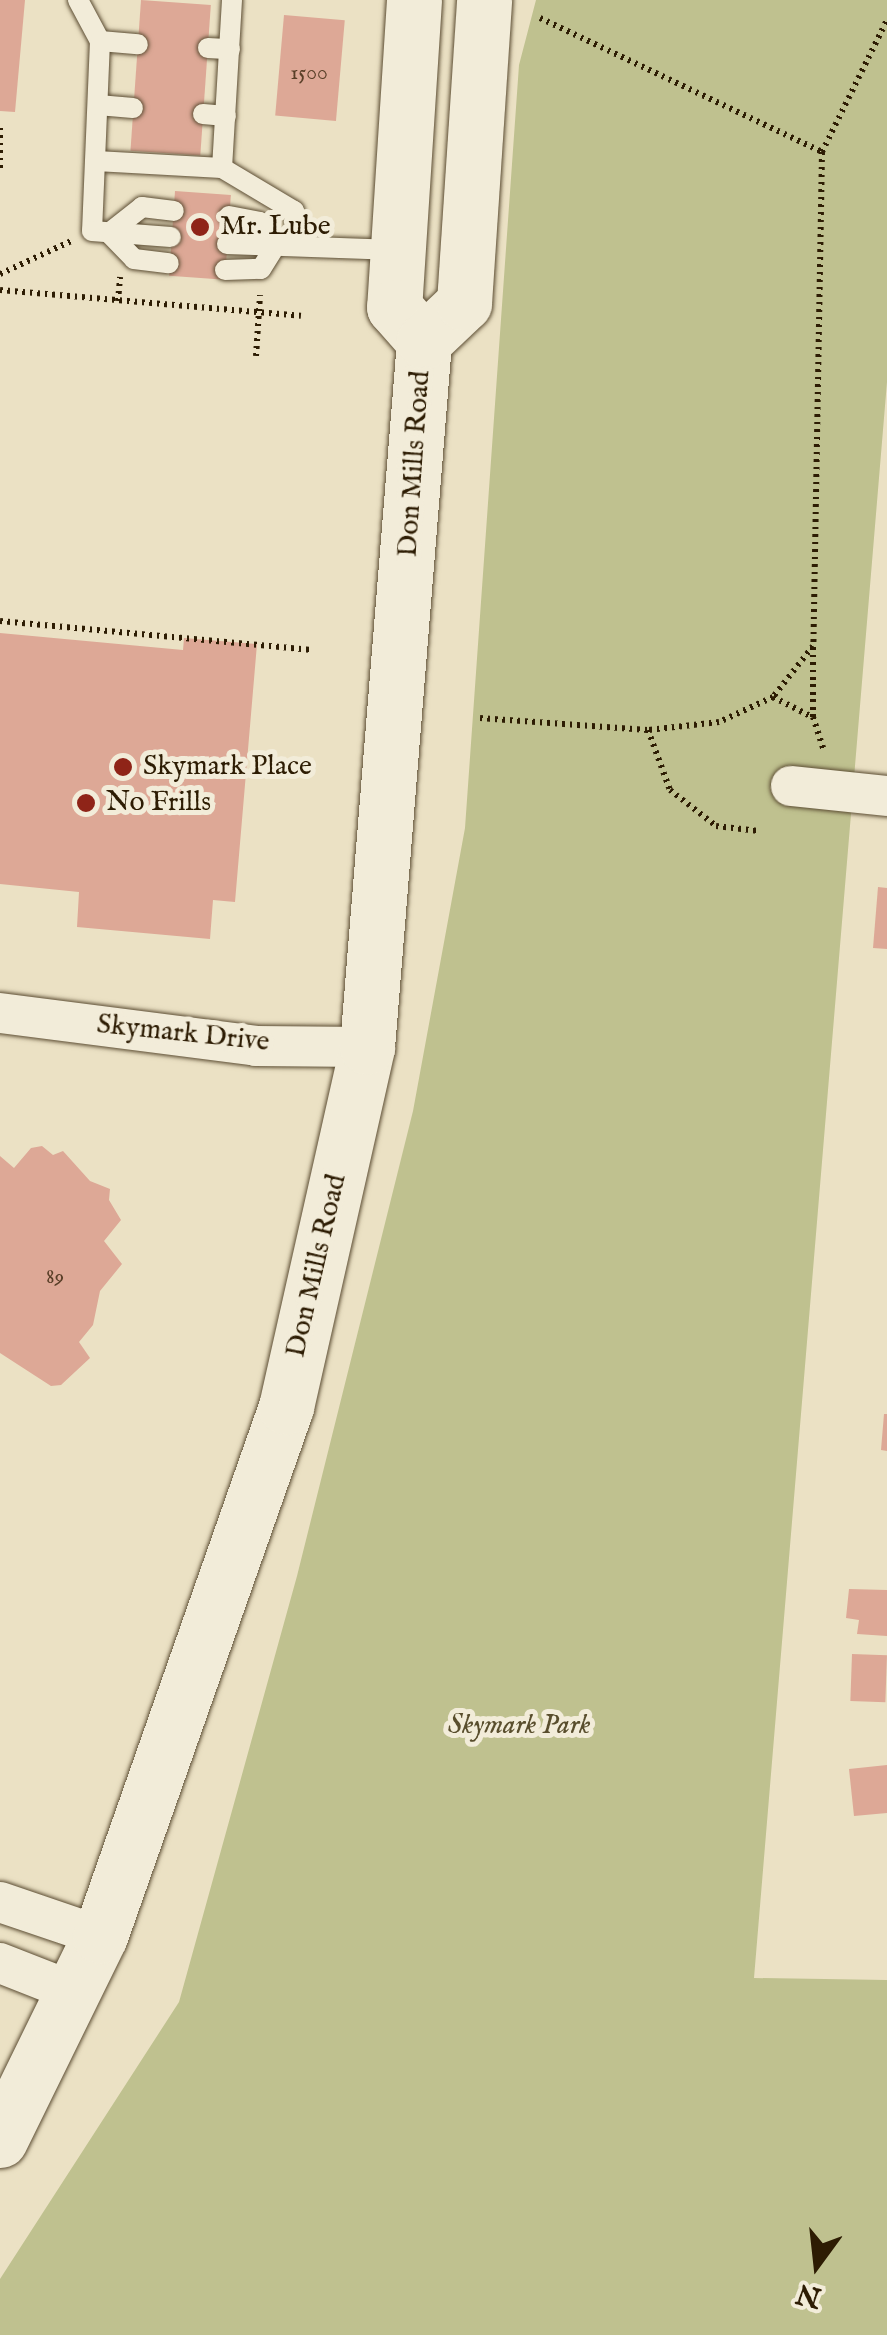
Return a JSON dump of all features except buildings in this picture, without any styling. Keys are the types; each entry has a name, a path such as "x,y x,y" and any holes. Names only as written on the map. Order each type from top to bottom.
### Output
{"main road":[{"name":"Don Mills Road","path":"414,0 394,307 424,341"},
{"name":"Don Mills Road","path":"0,2140 100,1936 286,1407 366,1047 424,341 464,303 484,0"}],"street":[{"path":"792,786 887,796"},
{"name":"Skymark Drive","path":"0,1013 256,1046 366,1047"},
{"path":"0,1902 100,1936"},
{"path":"0,1963 74,1992"}],"lane":[{"path":"78,0 100,41 96,161 101,232 134,259 169,263"},
{"path":"222,168 232,0"},
{"path":"100,41 138,44"},
{"path":"208,48 230,50"},
{"path":"98,105 132,108"},
{"path":"203,114 226,116"},
{"path":"96,161 222,168 294,211 287,244 261,269 225,270"},
{"path":"101,232 142,207 174,211"},
{"path":"230,216 260,222 287,244"},
{"path":"101,232 171,238"},
{"path":"227,244 398,250"}],"path":[{"path":"540,18 822,152"},
{"path":"824,752 813,717 822,152 887,20"},
{"path":"0,128 0,172"},
{"path":"0,274 101,232"},
{"path":"256,356 261,269"},
{"path":"0,290 301,316"},
{"path":"0,622 312,650"},
{"path":"480,718 648,730 719,722 773,697 813,646"},
{"path":"773,697 813,717"},
{"path":"648,730 670,790 716,826 759,831"}],"green space":[{"name":"Skymark Park","path":"536,0 887,0 887,382 754,1978 887,1980 887,2335 0,2335 0,2279 179,2002 297,1576 413,1111 465,828 519,65"}],"place":[{"name":"Mr. Lube","path":"200,227"},
{"name":"Skymark Place","path":"123,767"},
{"name":"No Frills","path":"86,803"}]}
